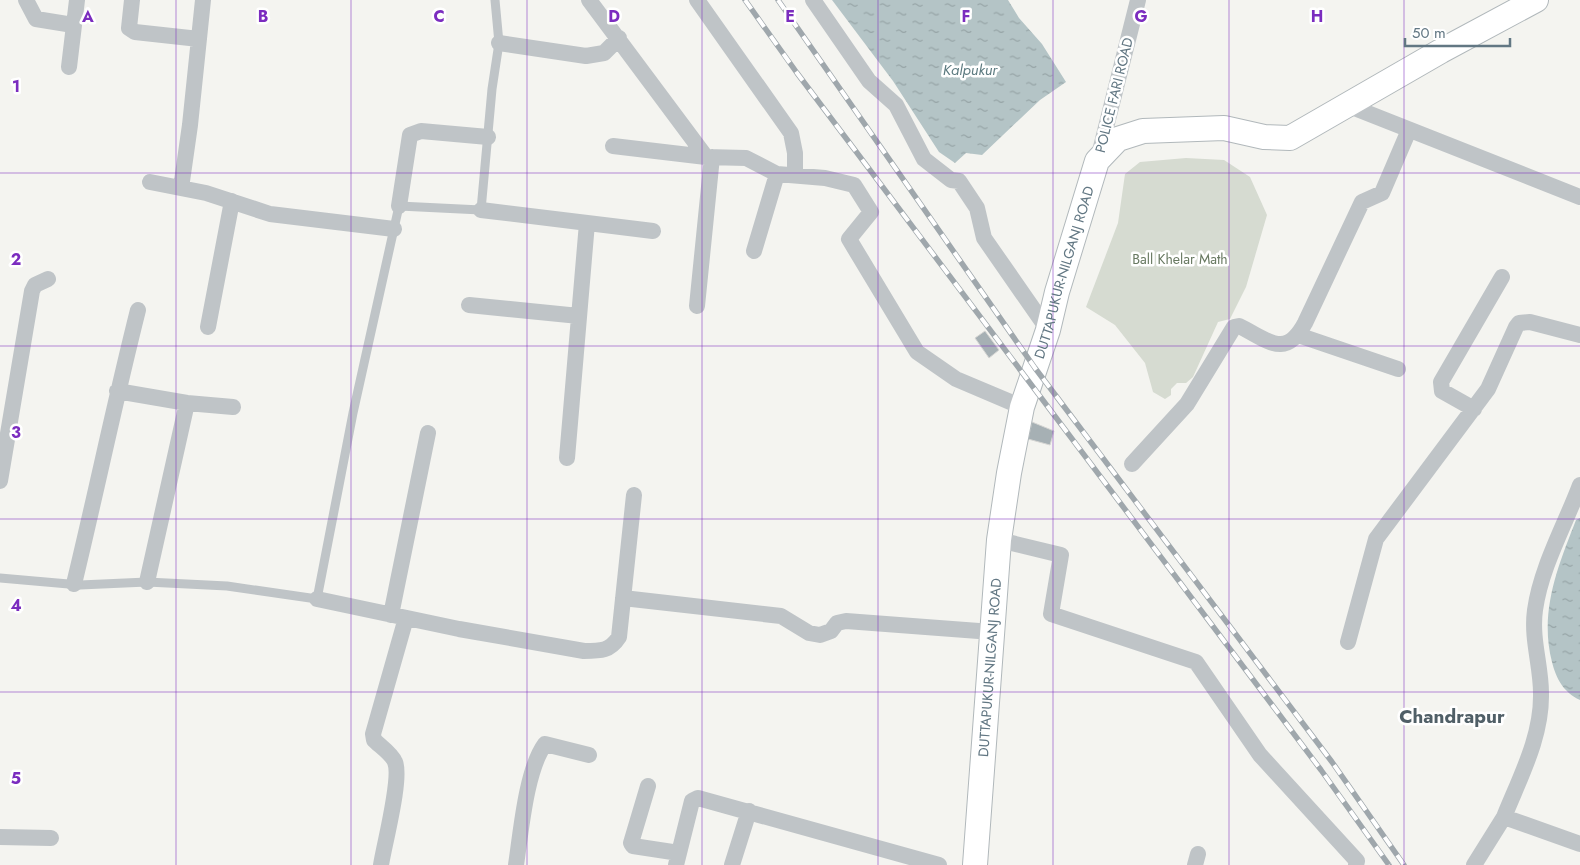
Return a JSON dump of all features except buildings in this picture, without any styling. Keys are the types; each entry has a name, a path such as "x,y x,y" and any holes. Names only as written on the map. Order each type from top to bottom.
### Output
{"main road":[{"name":"DUTTAPUKUR-NILGANJ ROAD","path":"975,865 999,540 1022,407 1048,330 1056,292 1097,161 1118,139 1143,131 1224,128 1264,137 1290,138 1441,51 1536,0"}],"street":[{"path":"26,0 36,19 73,25"},
{"path":"69,67 77,0"},
{"path":"132,0 130,28 135,32 199,39"},
{"path":"181,188 190,124 203,0"},
{"path":"589,0 709,157 697,306"},
{"path":"697,0 791,134 795,153 795,175"},
{"path":"813,0 869,81 896,105 924,159 951,180 960,181 977,208 984,238 1048,330"},
{"name":"POLICE FARI ROAD","path":"1097,161 1138,0"},
{"path":"499,43 586,56 604,53 619,38"},
{"path":"1347,106 1580,197"},
{"path":"1132,464 1187,404 1234,327 1239,326 1279,345 1286,345 1298,335 1362,202 1382,193 1409,130"},
{"path":"399,206 410,135 421,131 488,137"},
{"path":"613,146 709,157 746,158 777,174 825,178 854,185 871,212 849,239 917,352 956,379 1022,407"},
{"path":"754,251 777,174"},
{"path":"150,182 232,201 270,214 394,229"},
{"path":"208,327 232,201"},
{"path":"481,210 653,231"},
{"path":"566,458 587,223"},
{"path":"1474,409 1442,391 1441,382 1502,277"},
{"path":"0,481 6,414 32,291 35,285 48,278"},
{"path":"469,305 579,316"},
{"path":"74,584 96,496 117,391 138,310"},
{"path":"1348,642 1371,550 1378,535 1488,389 1519,323 1530,322 1580,335"},
{"path":"1298,335 1398,369"},
{"path":"117,391 187,403 233,407"},
{"path":"147,582 187,403"},
{"path":"381,865 396,782 397,766 395,760 374,740 373,734 398,616 428,433"},
{"path":"1474,865 1504,817 1536,740 1541,694 1533,632 1535,608 1543,580 1580,485"},
{"path":"318,599 458,630 584,651 600,651 613,647 619,637 634,495"},
{"path":"999,540 1061,555 1051,614 1196,662 1260,755 1358,864"},
{"path":"623,598 782,616 809,633 820,635 831,631 837,623 846,621 992,632"},
{"path":"516,865 529,787 540,751 545,744 552,744 590,755"},
{"path":"648,786 631,843 633,846 677,859 692,801 698,798 939,865"},
{"path":"732,865 749,811"},
{"path":"1504,817 1580,844"},
{"path":"0,837 51,838"}],"lane":[{"path":"0,578 74,584 147,582 227,586 318,599 354,413 399,206 481,210 499,43 495,0"}],"green space":[{"name":"Ball Khelar Math","path":"1186,158 1224,160 1250,177 1267,215 1246,287 1230,319 1218,322 1193,377 1186,383 1177,383 1171,389 1171,395 1165,399 1153,392 1145,363 1115,325 1086,307 1118,223 1125,174 1140,162"}],"water":[{"name":"Kalpukur","path":"832,0 1008,0 1019,18 1042,44 1066,82 1040,100 982,155 966,153 955,163 939,152 893,81"},
{"path":"1580,518 1580,700 1565,689 1556,674 1552,662 1548,625 1549,607 1557,572 1576,520"}],"railway":[{"path":"745,0 797,73 1321,770 1389,865"},
{"path":"778,0 1035,368 1332,762 1404,865"}],"district":[{"name":"Chandrapur","path":"1452,716"}]}
